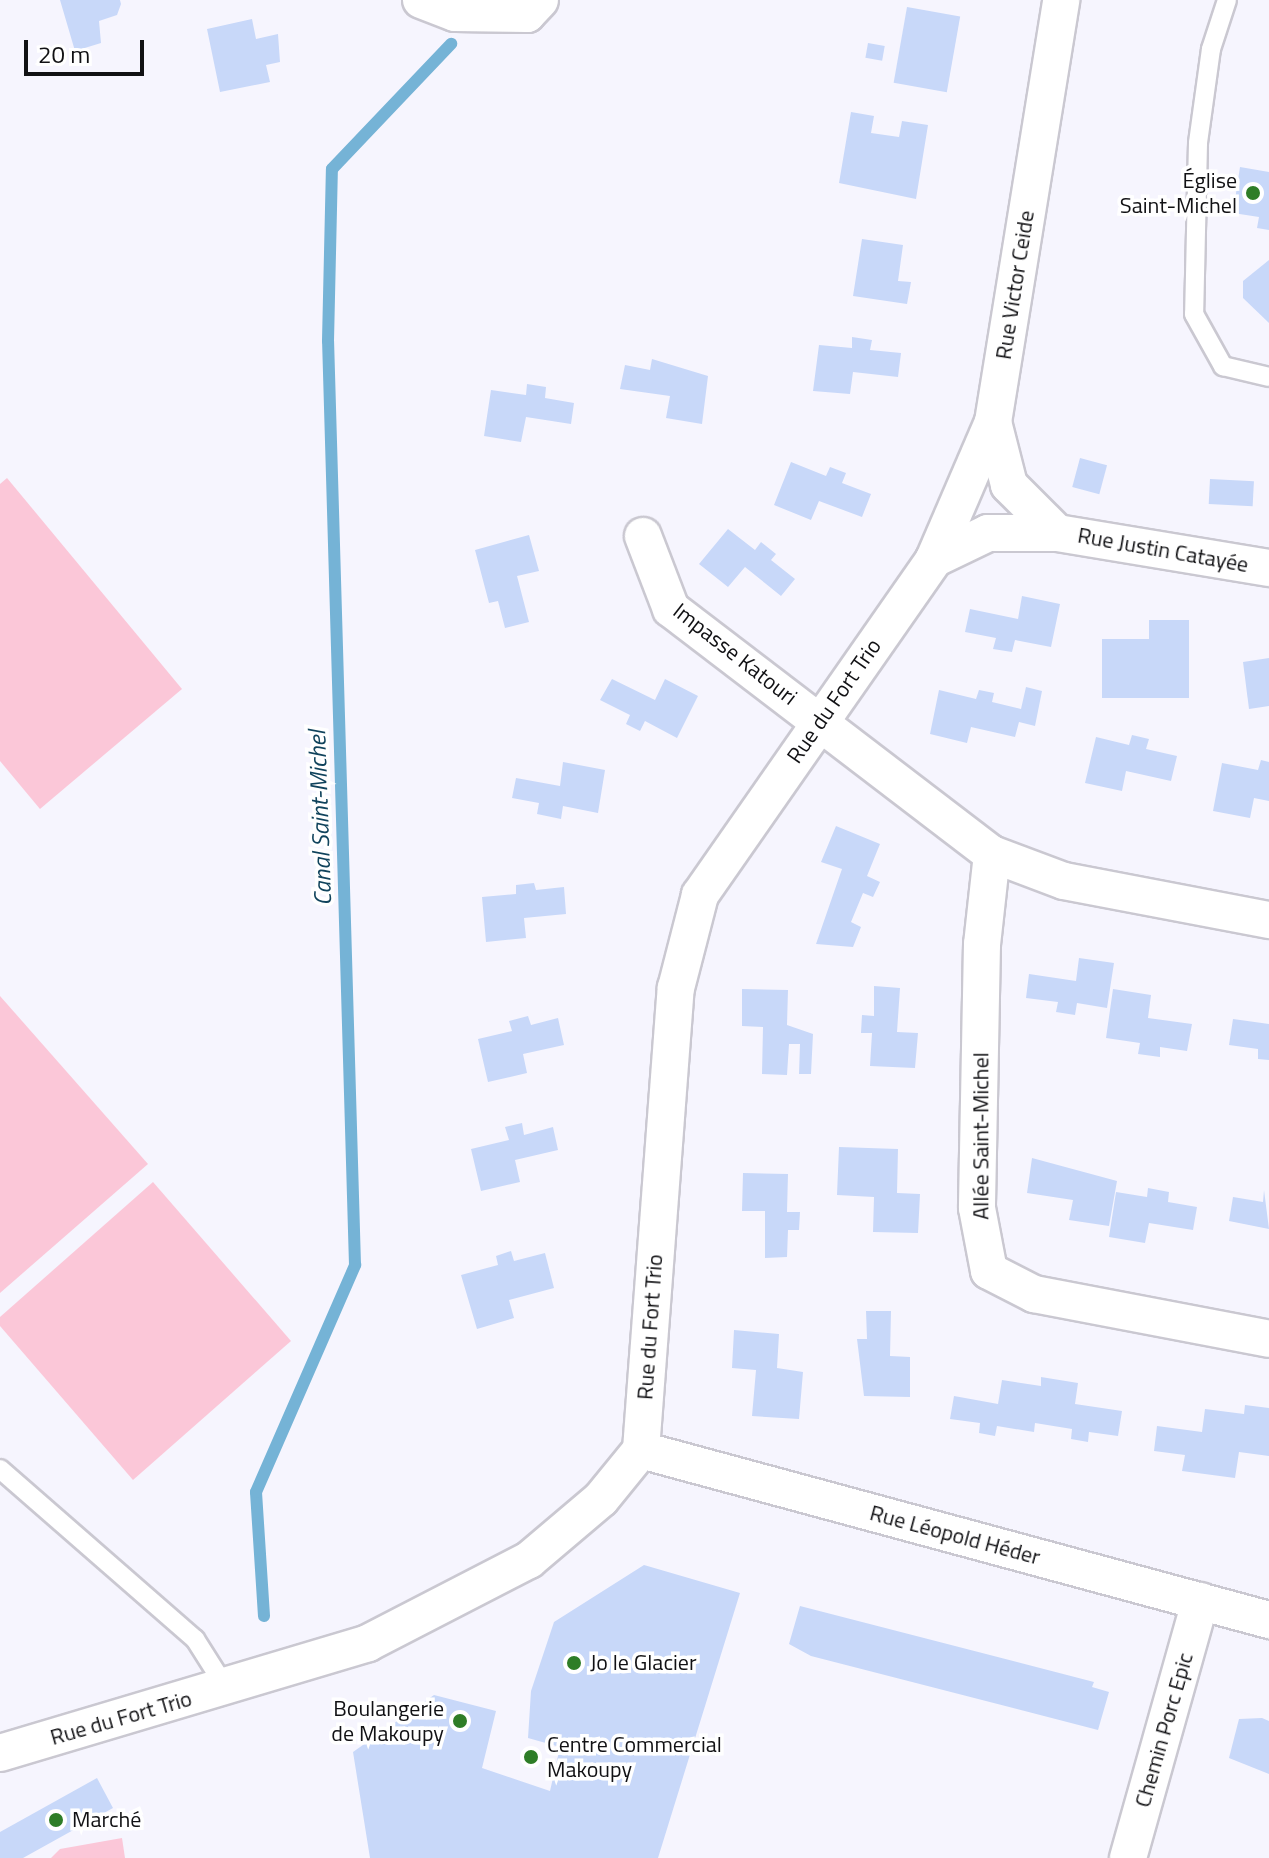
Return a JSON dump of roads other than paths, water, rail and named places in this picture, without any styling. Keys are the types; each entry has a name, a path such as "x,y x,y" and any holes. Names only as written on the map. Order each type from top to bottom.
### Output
{"street":[{"path":"421,0 455,13 527,14 540,0"},
{"name":"Rue Victor Ceide","path":"934,559 993,422 1061,0"},
{"name":"Rue Justin Catayée","path":"993,422 1009,485 1057,533"},
{"name":"Rue Justin Catayée","path":"934,559 988,533 1057,533 1269,568"},
{"name":"Impasse Katouri","path":"643,536 671,609 820,719"},
{"name":"Rue du Fort Trio","path":"0,1753 226,1688 368,1643 529,1560 601,1499 641,1450 676,988 700,895 934,559"},
{"path":"820,719 992,854 1064,881 1269,920"},
{"name":"Allée Saint-Michel","path":"992,854 982,944 977,1208 989,1271 1034,1294 1269,1339"},
{"name":"Rue Léopold Héder","path":"641,1450 1269,1620"},
{"name":"Chemin Porc Epic","path":"1128,1858 1200,1601"}],"lane":[{"path":"1227,0 1211,49 1198,143 1194,314 1223,366 1269,377"},
{"path":"0,1469 195,1639 226,1688"}],"waterway":[{"name":"Canal Saint-Michel","path":"264,1616 256,1492 355,1265 328,341 332,169 451,44"}],"place":[{"name":"Église Saint-Michel","path":"1253,193"},
{"name":"Jo le Glacier","path":"574,1663"},
{"name":"Boulangerie de Makoupy","path":"460,1721"},
{"name":"Centre Commercial Makoupy","path":"531,1757"},
{"name":"Marché","path":"56,1820"}]}
